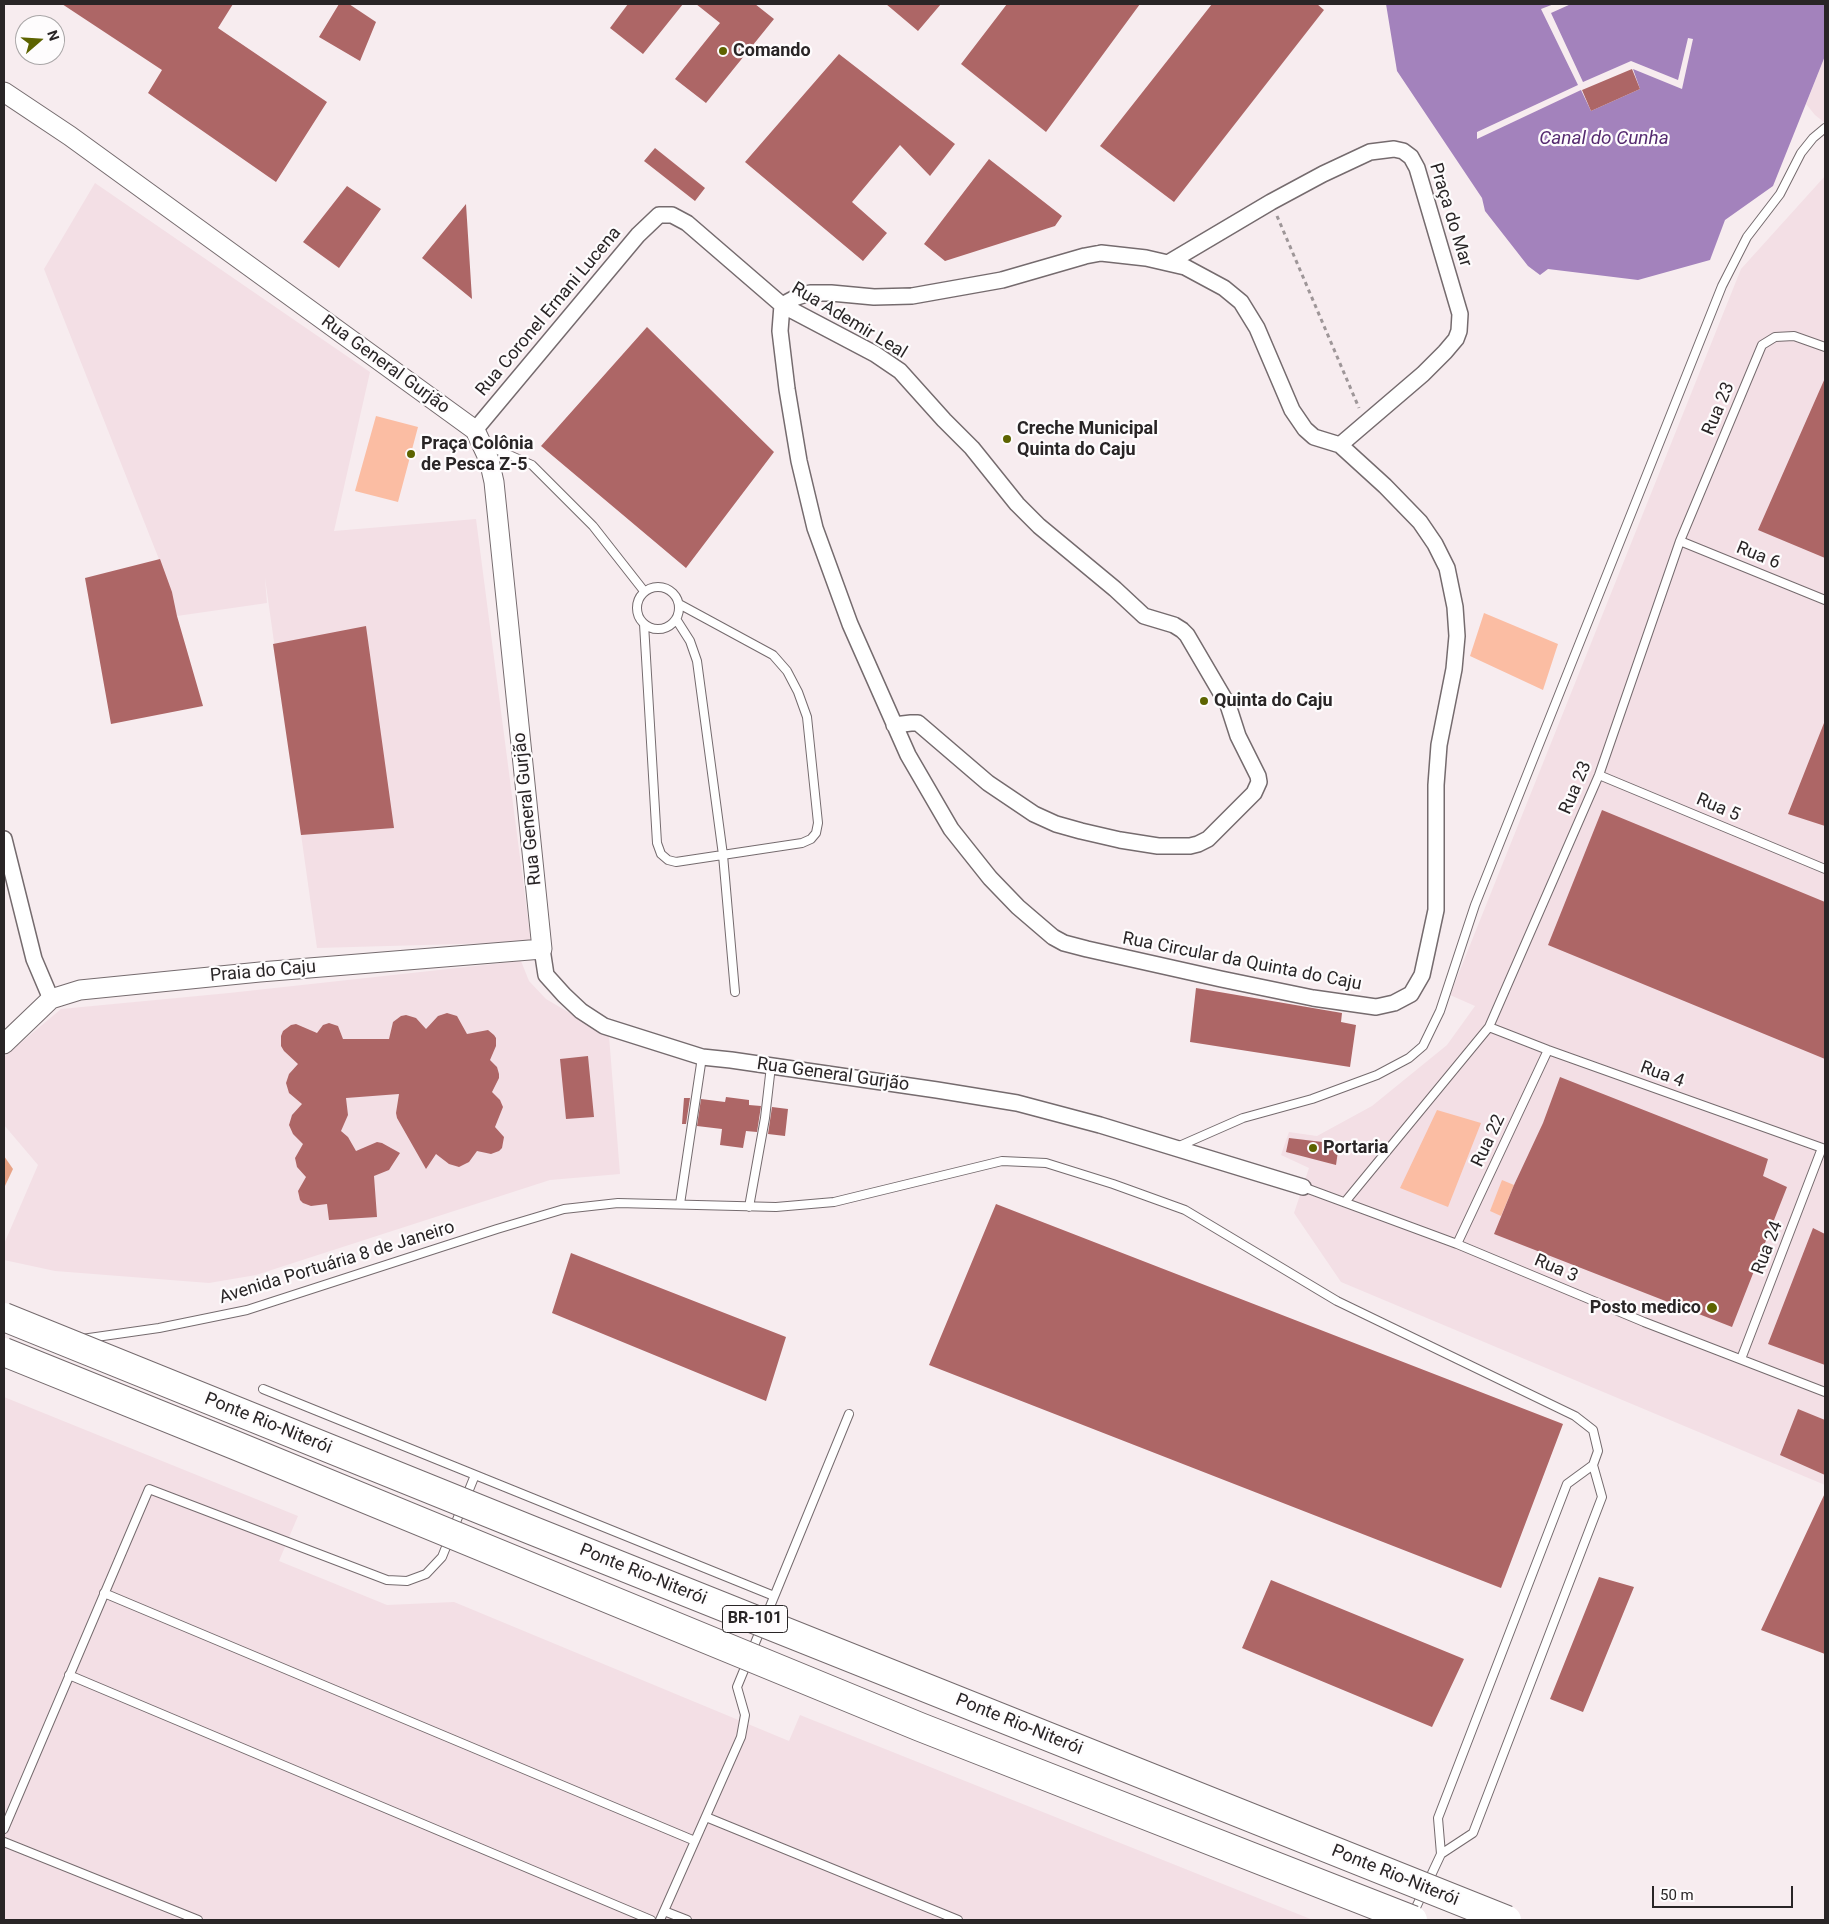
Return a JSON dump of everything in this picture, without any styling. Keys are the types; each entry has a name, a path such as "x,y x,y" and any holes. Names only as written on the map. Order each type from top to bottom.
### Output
{"highway":[{"name":"Ponte Rio-Niterói","path":"4,1317 513,1523 1507,1920"},
{"name":"Ponte Rio-Niterói","path":"4,1352 238,1446 920,1727 1412,1920"}],"street":[{"name":"Rua General Gurjão","path":"4,92 70,136 479,436 489,460 494,482 546,975 581,1011 604,1026 702,1057 937,1090 1017,1104 1100,1125 1303,1187"},
{"name":"Praça do Mar","path":"1168,262 1271,202 1323,174 1370,152 1394,149 1403,151 1411,157 1417,168 1460,314 1459,331 1456,339 1424,374 1340,445"},
{"name":"Rua Ademir Leal","path":"653,219 660,215 672,215 687,224 782,305 875,354 900,371 972,448 1017,504 1039,526 1102,578 1144,616 1182,630 1192,643 1228,705 1238,736 1258,776 1257,788 1208,838 1190,846 1158,846 1120,840 1081,832 1034,814 988,783 918,723 911,722 894,725"},
{"name":"Rua Coronel Ernani Lucena","path":"479,436 638,234 653,219"},
{"name":"Rua Circular da Quinta do Caju","path":"1101,253 1120,254 1168,262 1185,267 1224,288 1241,302 1257,328 1292,410 1305,429 1314,437 1340,445 1358,460 1420,522 1435,544 1447,568 1455,607 1457,636 1454,669 1438,745 1436,784 1436,910 1422,975 1411,994 1394,1003 1376,1007 1356,1005 1221,979 1064,943 1053,937 1018,907 990,878 951,828 908,755 850,624 814,528 799,461 787,389 780,331 782,305 796,297 810,293 874,297 912,296 1002,280 1101,253"},
{"path":"4,839 34,959 51,998"},
{"name":"Praia do Caju","path":"4,1044 51,998 80,990 260,972 542,949"}],"lane":[{"path":"1173,1148 1243,1118 1312,1099 1377,1075 1409,1058 1423,1046 1440,1011 1475,905 1722,286 1747,237 1780,194 1800,153 1825,128"},
{"name":"Rua 23","path":"1345,1202 1489,1027 1599,774 1680,541 1762,345 1775,337 1794,336 1825,347"},
{"path":"479,436 532,465 593,526 644,591"},
{"name":"Rua 6","path":"1680,541 1825,600"},
{"path":"644,624 657,629 665,628 676,619 679,604 677,597 665,588 651,587 639,597 636,611 644,624 657,843 661,854 668,860 676,862 802,843 811,840 816,833 818,823 806,718 798,692 787,672 773,655 679,604"},
{"path":"676,619 690,641 697,661 723,855 735,992"},
{"name":"Rua 5","path":"1599,774 1825,870"},
{"name":"Rua 4","path":"1489,1027 1548,1050 1824,1148"},
{"name":"Rua 22","path":"1457,1244 1548,1050"},
{"path":"680,1204 702,1057"},
{"path":"749,1207 771,1066"},
{"name":"Rua 24","path":"1741,1359 1824,1148"},
{"name":"Avenida Portuária 8 de Janeiro","path":"4,1326 48,1343 159,1328 247,1310 497,1229 564,1210 618,1203 776,1207 834,1202 1002,1161 1046,1163 1113,1184 1185,1210 1337,1301 1576,1416 1593,1430 1598,1451 1593,1465"},
{"name":"Rua 3","path":"1303,1187 1457,1244 1644,1322 1825,1392"},
{"path":"263,1389 774,1596"},
{"path":"660,1920 741,1737 746,1715 737,1687 850,1414"},
{"path":"1412,1920 1442,1854 1438,1818 1567,1484 1593,1465 1602,1497 1473,1833 1442,1854"},
{"path":"4,1829 149,1489 387,1580 407,1581 426,1574 442,1557 475,1475"},
{"path":"104,1593 695,1841"},
{"path":"69,1676 651,1920"},
{"path":"706,1817 958,1920"},
{"path":"4,1842 198,1920"},
{"path":"664,1911 686,1920"}],"path":[{"path":"1271,202 1366,422"}],"shaded area":[{"path":"1825,56 1825,123 1806,104"},
{"path":"1825,176 1825,1485 1341,1282 1294,1213 1309,1168 1281,1155 1289,1132 1317,1136 1372,1106 1447,1045 1475,1006 1450,995 1741,269"},
{"path":"95,183 370,372 334,531 476,519 531,942 317,948 265,578 267,603 177,616 172,592 44,269"},
{"path":"376,416 418,427 398,502 355,491"},
{"path":"1484,613 1558,644 1543,690 1470,656"},
{"path":"521,961 529,981 546,999 609,1036 620,1174 550,1180 256,1275 209,1283 55,1271 4,1260 4,1244 38,1165 4,1125 4,1057 61,1009 229,993"},
{"path":"1437,1110 1481,1123 1448,1207 1400,1188"},
{"path":"4,1156 13,1169 4,1188"},
{"path":"1502,1180 1514,1185 1501,1216 1490,1211"},
{"path":"4,1397 298,1516 279,1561 387,1605 454,1602 789,1741 800,1715 1313,1920 4,1920"}],"water":[{"name":"Canal do Cunha","path":"1386,4 1825,4 1825,56 1773,186 1725,220 1710,260 1638,280 1548,269 1540,275 1528,266 1485,211 1482,198 1397,71"}],"pier":[{"path":"1554,4 1571,4 1551,13 1583,82 1631,61 1678,80 1688,38 1693,39 1682,89 1633,69 1640,89 1591,111 1581,90 1477,139 1477,132 1578,85 1541,9"}],"building":[{"path":"62,4 233,4 218,28 327,102 276,182 148,93 162,70"},
{"path":"339,4 349,4 376,22 360,61 319,37"},
{"path":"628,4 683,4 643,54 610,28"},
{"name":"Comando","path":"696,4 755,4 774,19 706,103 675,79 720,23"},
{"path":"886,4 941,4 918,31"},
{"path":"1007,4 1140,4 1046,132 961,64"},
{"path":"1212,4 1317,4 1324,10 1174,202 1100,146"},
{"path":"839,54 955,144 930,176 900,145 852,202 887,233 863,261 745,162"},
{"path":"1632,69 1640,89 1591,111 1582,90"},
{"path":"655,148 705,188 695,201 644,161"},
{"path":"989,159 1062,216 1055,226 945,261 924,244"},
{"path":"347,186 381,209 339,268 303,242"},
{"path":"466,204 472,299 422,258"},
{"path":"647,327 774,452 686,568 541,446"},
{"path":"1825,378 1825,558 1758,530"},
{"path":"160,559 172,592 203,706 111,724 85,578"},
{"path":"366,626 394,828 301,835 273,644"},
{"path":"1825,723 1825,826 1788,814"},
{"path":"1602,810 1825,902 1825,1059 1548,945"},
{"path":"1196,988 1342,1013 1341,1022 1356,1025 1350,1067 1190,1042"},
{"path":"447,1013 457,1016 467,1034 488,1030 496,1038 496,1046 490,1060 497,1067 499,1074 492,1092 500,1100 503,1107 495,1127 504,1137 502,1148 491,1154 477,1151 469,1162 459,1167 449,1164 436,1154 426,1169 397,1118 399,1094 346,1098 348,1115 341,1131 348,1137 356,1151 377,1142 400,1153 389,1170 374,1176 377,1217 329,1220 327,1204 311,1206 303,1203 300,1200 298,1191 306,1177 297,1167 295,1158 303,1144 293,1134 289,1125 292,1115 302,1104 289,1093 286,1083 289,1074 298,1064 281,1046 283,1031 296,1024 317,1033 323,1025 329,1023 338,1026 343,1039 389,1039 393,1022 401,1016 406,1015 416,1018 426,1029 438,1016"},
{"path":"588,1056 594,1117 566,1119 560,1059"},
{"path":"1560,1077 1768,1159 1763,1176 1787,1187 1732,1327 1494,1234 1543,1123"},
{"path":"726,1097 749,1100 749,1105 761,1106 757,1132 746,1131 743,1148 720,1145 722,1129 697,1126 701,1099 725,1102"},
{"path":"684,1098 690,1098 686,1124 682,1124"},
{"path":"772,1107 788,1109 785,1136 768,1134"},
{"name":"Portaria","path":"1289,1138 1339,1144 1336,1165 1286,1152"},
{"path":"996,1204 1563,1424 1501,1588 929,1365"},
{"path":"1813,1228 1825,1234 1825,1365 1768,1344"},
{"path":"571,1253 786,1337 766,1401 552,1313"},
{"path":"1798,1409 1825,1420 1825,1475 1780,1455"},
{"path":"1825,1493 1825,1654 1761,1630"},
{"path":"1599,1577 1634,1587 1583,1712 1550,1699"},
{"path":"1271,1580 1464,1659 1432,1727 1242,1648"}],"place":[{"name":"Comando","path":"723,51"},
{"name":"Creche Municipal Quinta do Caju","path":"1007,439"},
{"name":"Praça Colônia de Pesca Z-5","path":"411,454"},
{"name":"Quinta do Caju","path":"1204,701"},
{"name":"Portaria","path":"1313,1148"},
{"name":"Posto medico","path":"1712,1308"}]}
